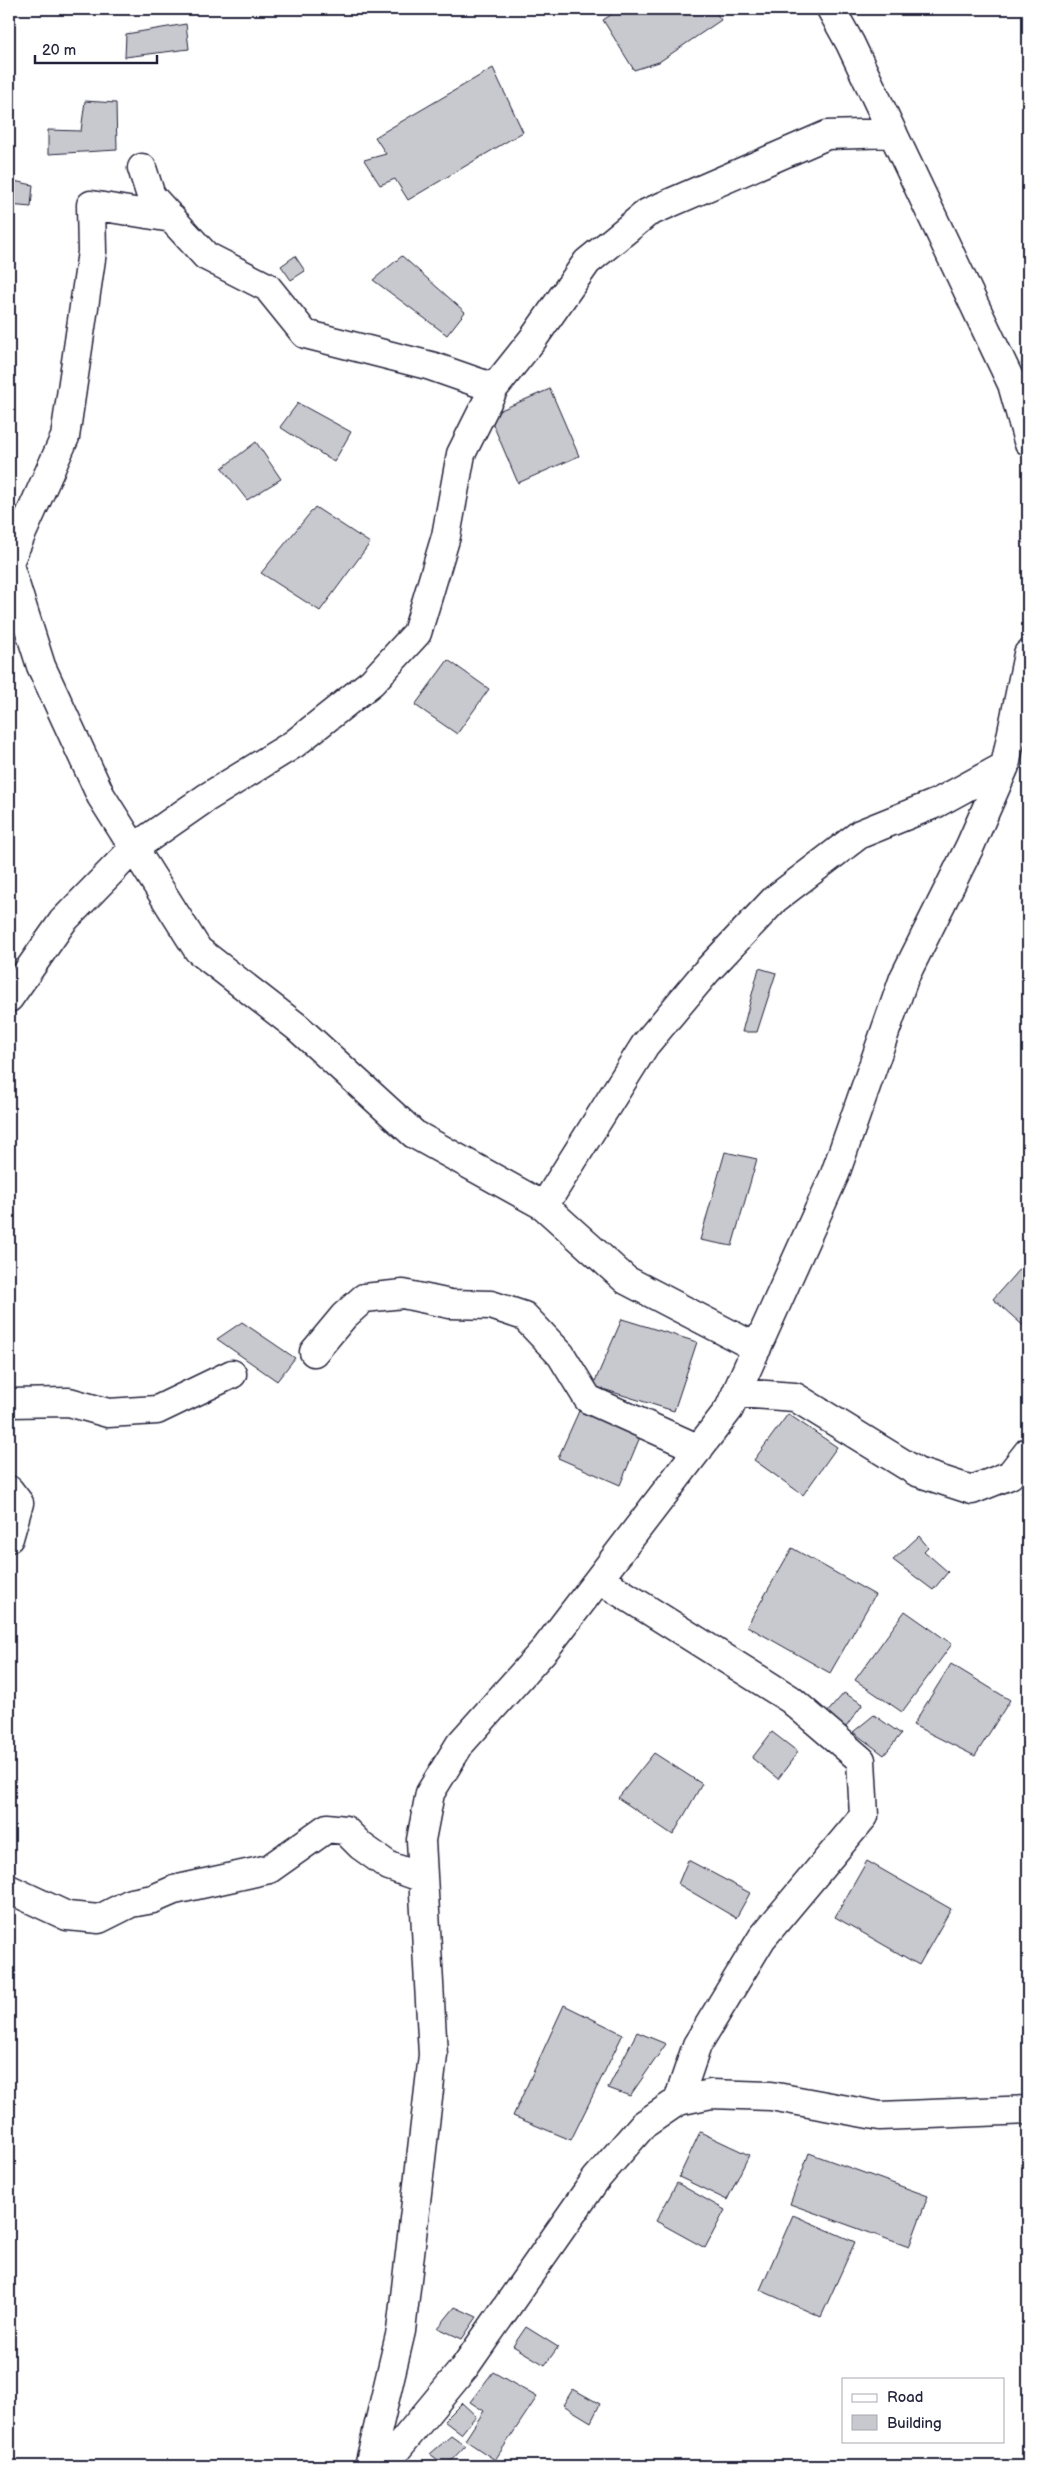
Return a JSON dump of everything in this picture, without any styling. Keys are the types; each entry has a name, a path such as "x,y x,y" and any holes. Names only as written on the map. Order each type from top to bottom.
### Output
{"street":[{"path":"831,9 893,133 1012,384 1028,441"},
{"path":"9,998 62,921 134,848 206,798 294,744 372,682 417,633 446,536 461,454 494,388 533,339 587,262 647,213 827,136 893,133"},
{"path":"142,168 151,196 206,256 267,287 305,334 431,366 494,388"},
{"path":"172,218 91,205 92,252 65,437 9,563 41,666 101,796 198,950 297,1027 414,1134 544,1206 626,1280 757,1348"},
{"path":"368,2466 401,2331 433,2056 422,1840 430,1793 460,1744 546,1648 729,1409 835,1174 904,978 970,846 1005,766 1028,654"},
{"path":"544,1206 645,1045 706,972 775,900 860,834 937,803 1005,766"},
{"path":"314,1352 344,1316 364,1298 403,1294 450,1304 491,1305 524,1316 561,1355 588,1399 699,1449"},
{"path":"9,1403 69,1402 108,1413 157,1410 232,1374"},
{"path":"737,1393 795,1397 917,1472 972,1490 1010,1475 1028,1452"},
{"path":"9,1490 19,1503 9,1538"},
{"path":"599,1579 790,1699 860,1760 864,1816 762,1938 698,2046 678,2101"},
{"path":"9,1889 67,1916 99,1919 131,1903 153,1899 174,1890 269,1870 327,1828 345,1830 362,1846 389,1866 423,1878"},
{"path":"383,2466 464,2368 596,2179 643,2125 678,2101 712,2094 771,2096 880,2116 1028,2110"}],"building":[{"path":"620,9 713,9 721,20 659,62 634,70 603,20"},
{"path":"186,24 189,49 125,57 126,34"},
{"path":"493,68 523,132 408,200 395,179 380,185 364,160 386,154 375,137"},
{"path":"85,101 116,103 117,150 48,154 48,130 81,131"},
{"path":"9,180 33,185 31,207 9,205"},
{"path":"295,256 305,271 291,280 281,266"},
{"path":"402,256 465,312 447,335 373,280"},
{"path":"550,389 579,456 518,483 489,415"},
{"path":"298,403 351,432 334,462 280,427"},
{"path":"256,442 281,479 247,500 222,468"},
{"path":"315,507 370,543 320,611 261,573"},
{"path":"448,660 489,689 457,734 415,705"},
{"path":"759,968 776,973 757,1032 742,1032"},
{"path":"725,1152 757,1159 732,1246 700,1240"},
{"path":"1028,1259 1028,1330 993,1299"},
{"path":"622,1319 697,1342 674,1411 593,1386"},
{"path":"242,1322 295,1358 277,1381 217,1339"},
{"path":"579,1411 640,1437 620,1485 558,1458"},
{"path":"788,1414 837,1447 803,1495 754,1460"},
{"path":"1028,1487 1028,1503 1021,1492"},
{"path":"919,1536 928,1547 924,1551 948,1572 933,1590 893,1560"},
{"path":"792,1548 875,1595 830,1673 747,1626"},
{"path":"905,1611 952,1644 902,1712 855,1680"},
{"path":"951,1664 1010,1700 975,1756 913,1725"},
{"path":"844,1693 863,1704 846,1727 825,1715"},
{"path":"874,1715 901,1734 884,1755 853,1732"},
{"path":"772,1732 798,1752 778,1779 752,1758"},
{"path":"654,1753 702,1784 673,1835 618,1798"},
{"path":"688,1860 750,1893 736,1918 678,1884"},
{"path":"867,1861 951,1909 919,1965 835,1917"},
{"path":"564,2005 623,2034 571,2140 513,2116"},
{"path":"637,2032 666,2044 630,2096 608,2088"},
{"path":"700,2132 749,2155 727,2200 679,2177"},
{"path":"809,2153 928,2196 909,2247 790,2204"},
{"path":"677,2183 725,2210 705,2248 656,2221"},
{"path":"793,2215 855,2242 821,2317 760,2290"},
{"path":"455,2307 477,2317 462,2339 438,2328"},
{"path":"526,2327 558,2347 545,2365 513,2346"},
{"path":"493,2372 537,2397 495,2460 465,2440 484,2411 470,2402"},
{"path":"573,2389 600,2404 591,2422 563,2405"},
{"path":"462,2403 476,2416 461,2434 444,2421"},
{"path":"451,2436 465,2446 446,2466 430,2454"}]}
